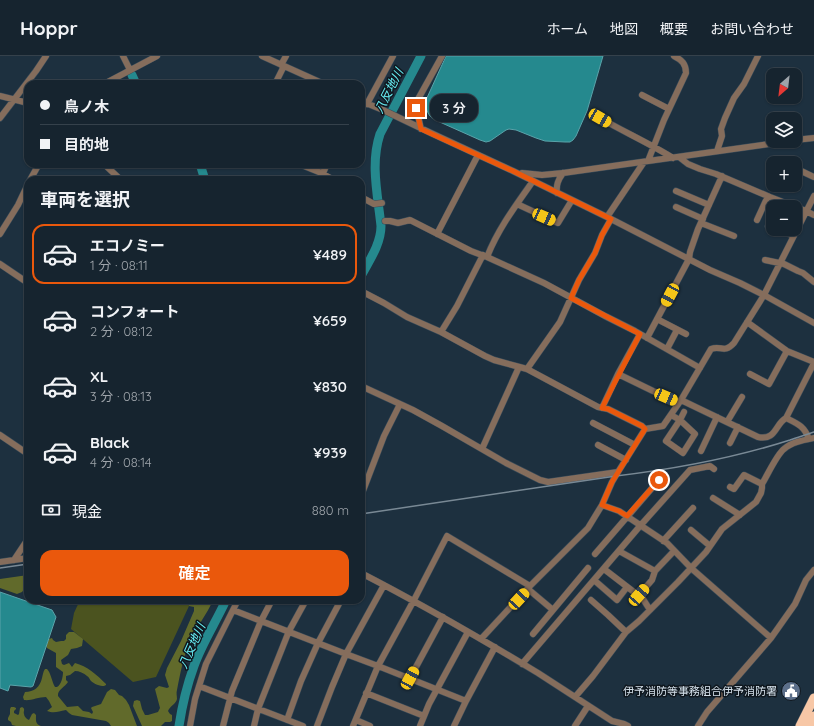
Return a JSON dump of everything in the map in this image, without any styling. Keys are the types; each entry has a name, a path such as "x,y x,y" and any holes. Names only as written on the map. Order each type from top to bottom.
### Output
{"highway":[{"path":"800,726 814,698"},
{"path":"809,726 814,716"}],"street":[{"path":"29,80 46,56"},
{"path":"123,56 130,70"},
{"path":"111,80 157,56"},
{"path":"262,56 315,80"},
{"path":"277,80 286,56"},
{"path":"365,100 393,56"},
{"path":"421,129 416,108 417,101 442,56"},
{"path":"527,369 556,327 579,280 595,253 609,218 654,146 664,120 686,73 684,63 674,56"},
{"path":"717,151 722,136 721,129 725,118 734,98 744,84 758,56"},
{"path":"0,118 24,87"},
{"path":"642,95 669,109"},
{"path":"0,96 24,102"},
{"path":"365,102 513,171 609,218 710,270 764,295 814,323"},
{"path":"600,118 688,164 722,176 814,215"},
{"path":"802,139 814,138"},
{"path":"513,171 542,175 563,173 766,144"},
{"path":"437,234 478,155"},
{"path":"108,168 117,176"},
{"path":"306,168 319,176"},
{"path":"802,172 814,177"},
{"path":"557,193 557,184 563,173"},
{"path":"647,338 689,259 692,243 722,176"},
{"path":"441,332 505,221 533,181"},
{"path":"679,191 709,205"},
{"path":"0,234 24,192"},
{"path":"757,220 768,196"},
{"path":"802,219 814,196"},
{"path":"365,200 372,204 379,204"},
{"path":"517,204 558,223 572,200"},
{"path":"676,207 734,236"},
{"path":"384,221 398,223 410,220 471,251 544,283 700,368"},
{"path":"480,639 588,528 602,505 618,472 645,429 663,426 711,350 714,348 727,349 734,343 764,295 794,236"},
{"path":"765,260 780,262 803,273 814,282"},
{"path":"0,264 24,281"},
{"path":"365,293 407,317 441,332 494,360 527,369 598,407 608,409 642,426 645,429"},
{"path":"657,319 686,334"},
{"path":"618,374 653,391 717,417 758,437 769,437 786,418 812,370 814,362 787,351 747,322"},
{"path":"667,349 677,330"},
{"path":"602,408 618,374 640,334"},
{"path":"750,374 769,384 787,351"},
{"path":"482,449 520,367"},
{"path":"365,388 442,426 506,463 540,480 548,482 618,472"},
{"path":"727,422 742,397"},
{"path":"365,486 384,436 400,404"},
{"path":"671,415 680,420 695,434 683,453 666,441 680,420 684,412"},
{"path":"702,452 717,417"},
{"path":"576,697 626,632 691,568 722,529 756,502 761,494 762,484 781,452 789,446 811,439 801,426 786,418"},
{"path":"593,423 635,445"},
{"path":"730,443 738,427"},
{"path":"0,435 24,451"},
{"path":"598,445 626,460"},
{"path":"522,664 690,470 710,466 714,469"},
{"path":"730,487 734,488 744,475 762,484"},
{"path":"595,554 659,480"},
{"path":"713,498 740,514"},
{"path":"602,505 619,511 663,541 691,568 771,638"},
{"path":"663,541 693,508"},
{"path":"692,530 710,546"},
{"path":"370,726 354,723 378,666 447,536 529,587 552,610"},
{"path":"14,560 24,545"},
{"path":"639,595 652,580 655,572 674,550"},
{"path":"619,551 655,572"},
{"path":"0,562 24,559"},
{"path":"533,634 588,568"},
{"path":"604,569 639,595 650,610"},
{"path":"706,726 699,724 771,638 795,604 806,580 814,570"},
{"path":"365,575 414,600 443,617 576,697 612,721 628,726"},
{"path":"594,580 616,600 627,587"},
{"path":"317,726 346,654 384,585"},
{"path":"591,600 626,632"},
{"path":"190,726 195,699 209,656 236,604"},
{"path":"223,726 230,697 261,620 270,604"},
{"path":"254,726 258,709 289,631 304,604"},
{"path":"287,720 301,681 318,643 339,604"},
{"path":"233,610 466,701"},
{"path":"410,678 443,617"},
{"path":"420,726 437,689 468,632"},
{"path":"454,726 495,648"},
{"path":"199,686 303,726"},
{"path":"366,693 424,716"},
{"path":"575,726 588,706"}],"shaded area":[{"path":"446,56 603,56 587,111 573,140 570,142 545,141 516,130 509,129 486,142 433,119 428,113 426,108 426,100"},
{"path":"24,576 24,589 17,594 0,588 0,579"},
{"path":"0,592 24,600 24,604 35,604 52,610 56,617 33,686 10,685 8,691 0,688"},
{"path":"78,604 188,604 189,606 156,677 133,682 71,629 74,613"},
{"path":"188,604 211,604 194,632 187,649 177,691 177,699 168,711 172,715 172,721 165,722 161,726 142,726 133,706 134,701 140,701 145,715 158,712 160,708 155,689 159,686 169,687 165,675 194,611 194,607 189,606"},
{"path":"69,632 74,632 83,639 82,646 71,649 68,655 61,660 62,664 64,665 69,663 72,667 75,663 84,666 106,685 102,686 95,684 84,674 75,671 66,676 66,680 68,682 60,690 58,696 67,707 78,706 83,711 92,714 93,712 91,708 101,704 107,692 111,689 115,690 126,700 137,726 111,726 106,721 72,715 66,710 50,712 47,711 52,707 46,697 24,700 23,697 25,692 34,690 40,684 45,669 47,669 55,687 60,685 63,672 56,667 56,653 46,646 49,639 52,638 56,642 64,641"},
{"path":"11,707 16,708 14,713 18,715 20,708 22,707 24,709 24,715 29,720 34,713 36,715 37,723 41,726 12,725 8,720"}],"waterway":[{"name":"八反地川","path":"365,269 379,239 381,226 375,168 377,145 380,134 421,56"},
{"path":"132,75 134,80"},
{"path":"201,168 204,176"},
{"name":"八反地川","path":"179,726 185,696 194,666 224,604"}],"railway":[{"path":"365,513 660,470 747,452 814,432"},
{"path":"0,568 24,565"}],"place":[{"name":"伊予消防等事務組合伊予消防署","path":"791,691"}],"route":[{"path":"416,108 421,129 513,171 611,219 571,298 640,334 602,408 608,409 642,426 645,429 612,482 602,505 619,511 627,516 659,480"}]}
